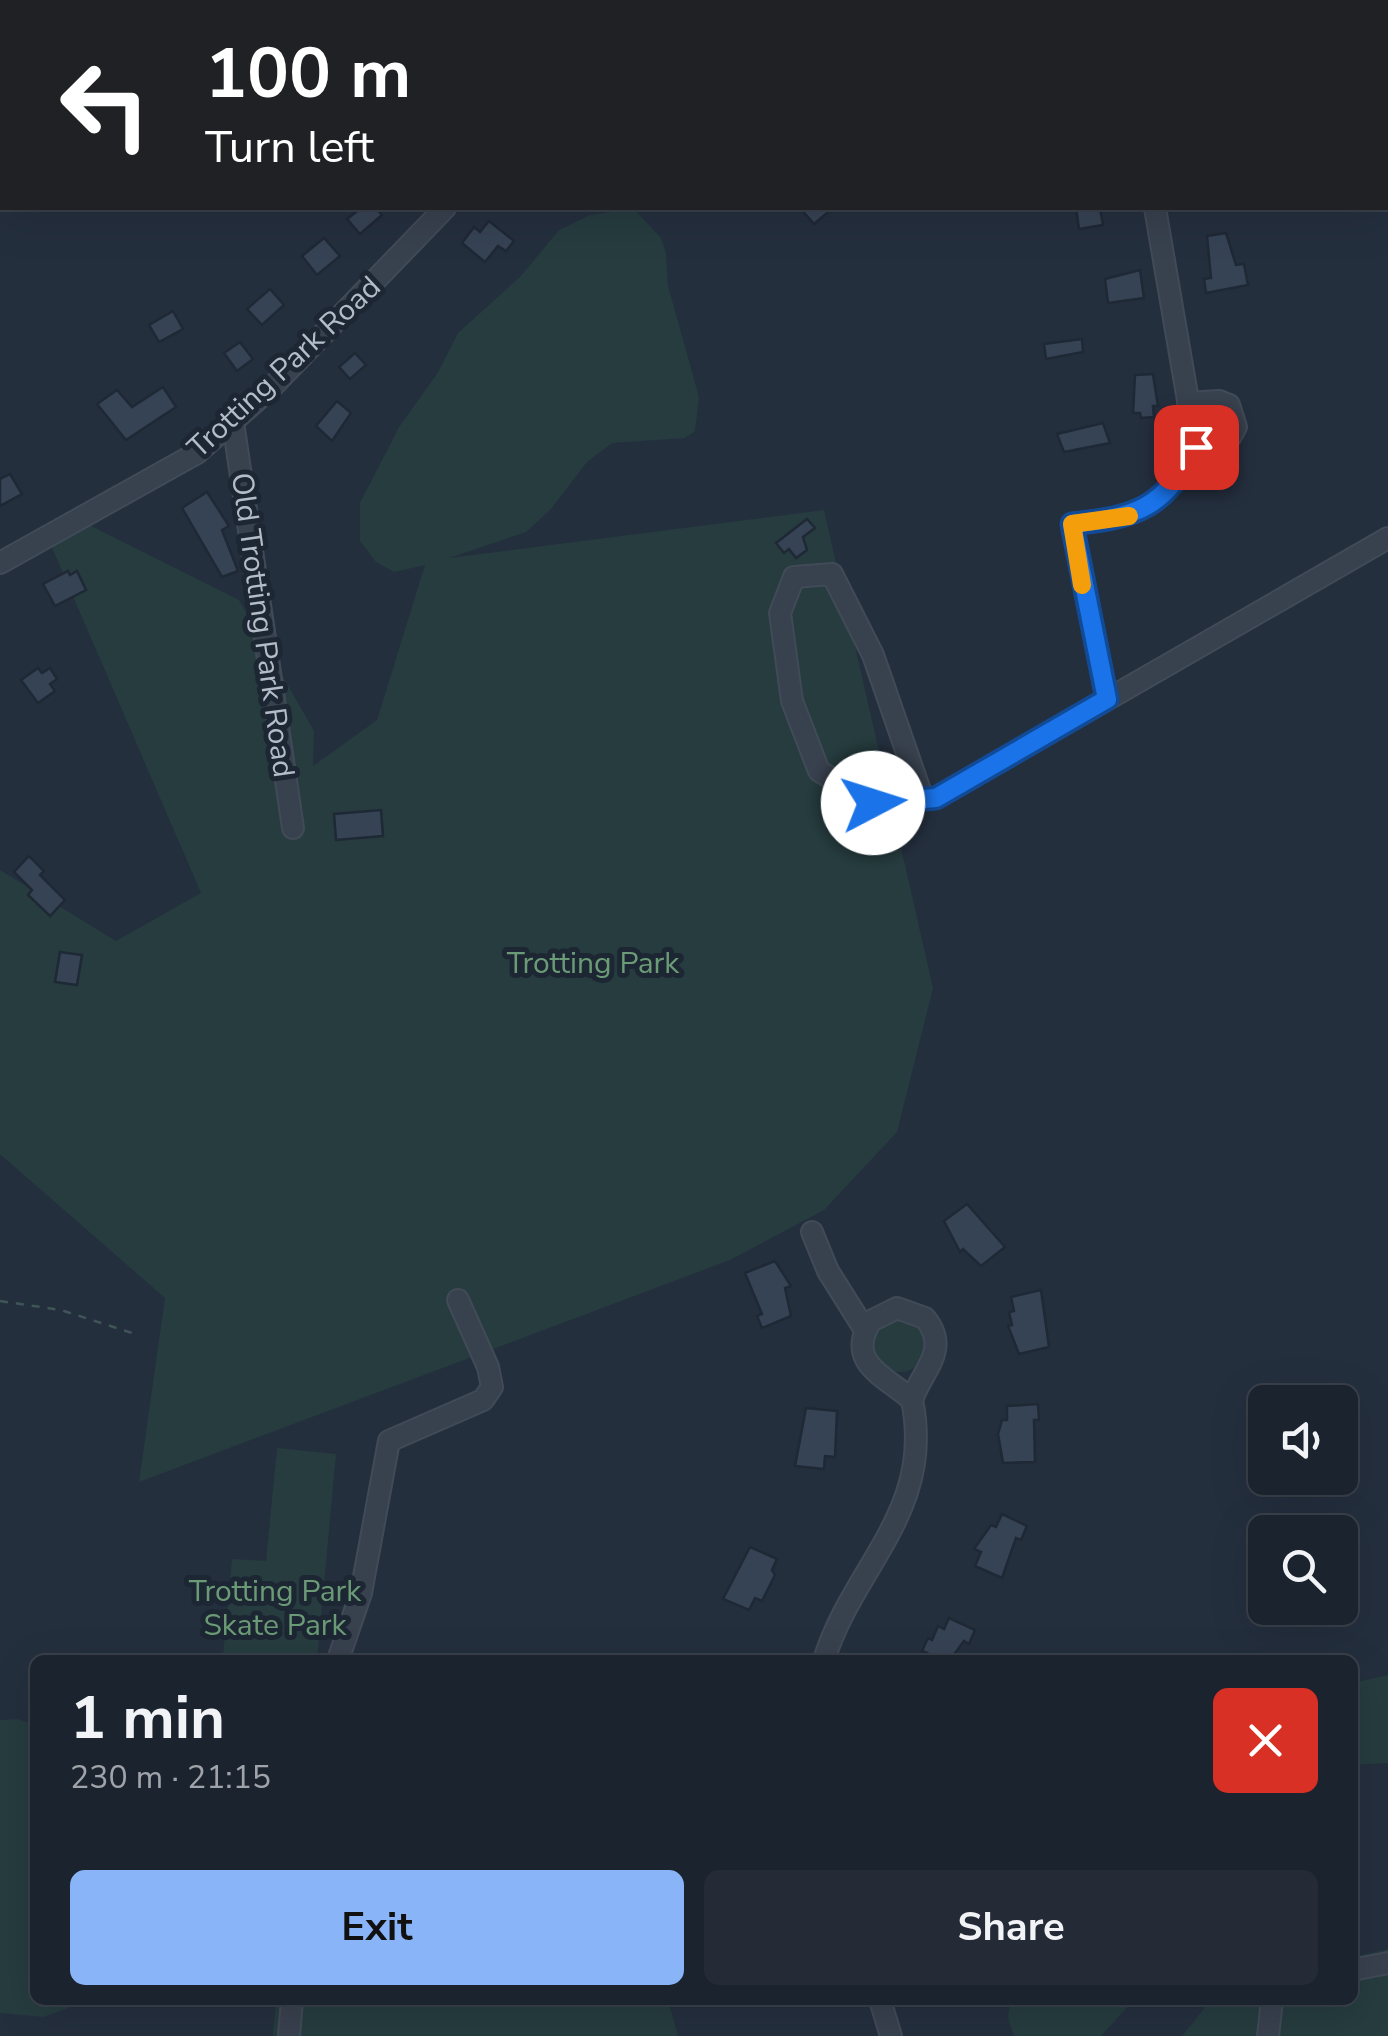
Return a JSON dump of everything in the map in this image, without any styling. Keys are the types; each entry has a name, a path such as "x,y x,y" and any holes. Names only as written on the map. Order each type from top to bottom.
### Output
{"street":[{"name":"Trotting Park Road","path":"0,563 164,475 233,422 443,210"},
{"path":"1107,699 1072,524 1134,514 1156,502 1179,480 1196,447 1155,210"},
{"path":"1188,403 1219,401 1230,405 1234,415 1236,427 1232,436 1196,447"},
{"name":"Old Trotting Park Road","path":"233,422 293,828"},
{"path":"923,799 873,654 832,574 794,577 780,613 792,701 819,771 873,803 936,798 1388,538"},
{"path":"812,1232 828,1271 865,1330"},
{"path":"340,1655 360,1593 389,1441 489,1396 492,1378 458,1300"},
{"path":"827,1655 904,1504 915,1460 912,1400 936,1356 932,1326 917,1312 897,1308 878,1314 865,1330 862,1350 870,1370 912,1400"},
{"path":"1358,1969 1388,1963"},
{"path":"289,2036 292,2005"},
{"path":"882,2005 891,2036"},
{"path":"1268,2036 1271,2005"}],"path":[{"path":"0,1301 61,1310 132,1334"}],"green space":[{"name":"Trotting Park","path":"635,210 661,238 668,286 699,397 695,431 685,438 612,443 587,462 550,510 526,532 449,558 824,510 933,988 897,1132 824,1210 730,1260 139,1482 165,1298 0,1154 0,870 116,941 201,893 47,536 83,522 239,600 314,731 313,766 377,720 425,565 394,572 376,562 360,541 360,503 399,427 437,374 458,333 520,277 559,230 590,215"},
{"path":"900,1318 919,1326 927,1345 919,1364 900,1372 881,1364 873,1345 881,1326"},
{"name":"Trotting Park Skate Park","path":"277,1448 336,1454 317,1655 223,1655 232,1559 266,1561"},
{"path":"1388,1675 1388,1763 1358,1765 1358,1682"},
{"path":"0,1720 30,1723 30,2005 76,2005 44,2017 0,2013"},
{"path":"1388,1949 1388,2036 1182,2036 1207,2005 1358,2005 1358,1956"},
{"path":"276,2005 669,2005 678,2036 273,2036"},
{"path":"1009,2005 1129,2005 1101,2036 1014,2036 1008,2018"}],"building":[{"path":"358,210 378,210 382,215 360,234 347,219"},
{"path":"802,210 831,210 814,224"},
{"path":"1076,210 1100,210 1103,225 1079,229"},
{"path":"489,221 514,241 506,251 498,246 485,262 462,243 474,227 480,232"},
{"path":"1226,233 1236,265 1244,264 1248,285 1206,293 1204,279 1211,278 1207,236"},
{"path":"324,238 340,256 317,275 302,256"},
{"path":"1140,270 1144,298 1108,303 1105,279"},
{"path":"270,289 284,305 262,325 247,309"},
{"path":"173,311 183,329 159,342 149,325"},
{"path":"1082,339 1083,352 1046,359 1044,344"},
{"path":"240,342 253,359 237,371 224,353"},
{"path":"355,353 366,365 350,379 339,367"},
{"path":"1153,374 1158,406 1153,406 1154,417 1141,418 1140,413 1133,413 1135,375"},
{"path":"163,387 176,407 126,440 97,404 117,390 132,407"},
{"path":"337,401 351,413 332,441 316,426"},
{"path":"1103,423 1110,443 1064,452 1057,434"},
{"path":"10,474 22,494 0,506 0,479"},
{"path":"207,492 229,526 222,530 238,571 222,577 182,508"},
{"path":"807,519 815,528 803,537 807,550 796,558 789,549 784,553 776,543"},
{"path":"68,571 70,575 77,571 86,590 55,606 43,584"},
{"path":"38,668 42,673 50,668 57,679 50,684 55,691 38,703 21,680"},
{"path":"381,810 383,836 336,840 334,814"},
{"path":"29,856 44,871 40,875 65,900 50,916 28,895 32,890 14,872"},
{"path":"60,952 82,955 77,985 55,982"},
{"path":"967,1204 1005,1247 981,1266 963,1249 960,1252 944,1221"},
{"path":"775,1261 791,1286 785,1288 791,1316 762,1328 757,1316 762,1314 745,1273"},
{"path":"1041,1290 1049,1347 1019,1354 1008,1326 1012,1325 1009,1312 1014,1311 1011,1297"},
{"path":"1038,1404 1039,1420 1034,1420 1035,1462 1003,1463 998,1434 1002,1420 1007,1420 1007,1406"},
{"path":"806,1408 837,1411 835,1457 825,1456 824,1469 795,1466"},
{"path":"1002,1514 1027,1526 1021,1540 1016,1538 1002,1578 975,1566 981,1552 974,1549 991,1525 996,1527"},
{"path":"750,1547 777,1559 772,1570 775,1575 762,1601 755,1598 749,1610 723,1599"},
{"path":"949,1618 975,1630 969,1644 964,1641 954,1655 926,1655 922,1651 928,1638 932,1640 938,1626 944,1629"}],"slow traffic":[{"path":"1082,585 1072,524 1129,516"}],"route":[{"path":"873,803 936,798 1107,699 1072,524 1112,520 1156,502 1179,480 1196,447"}]}
